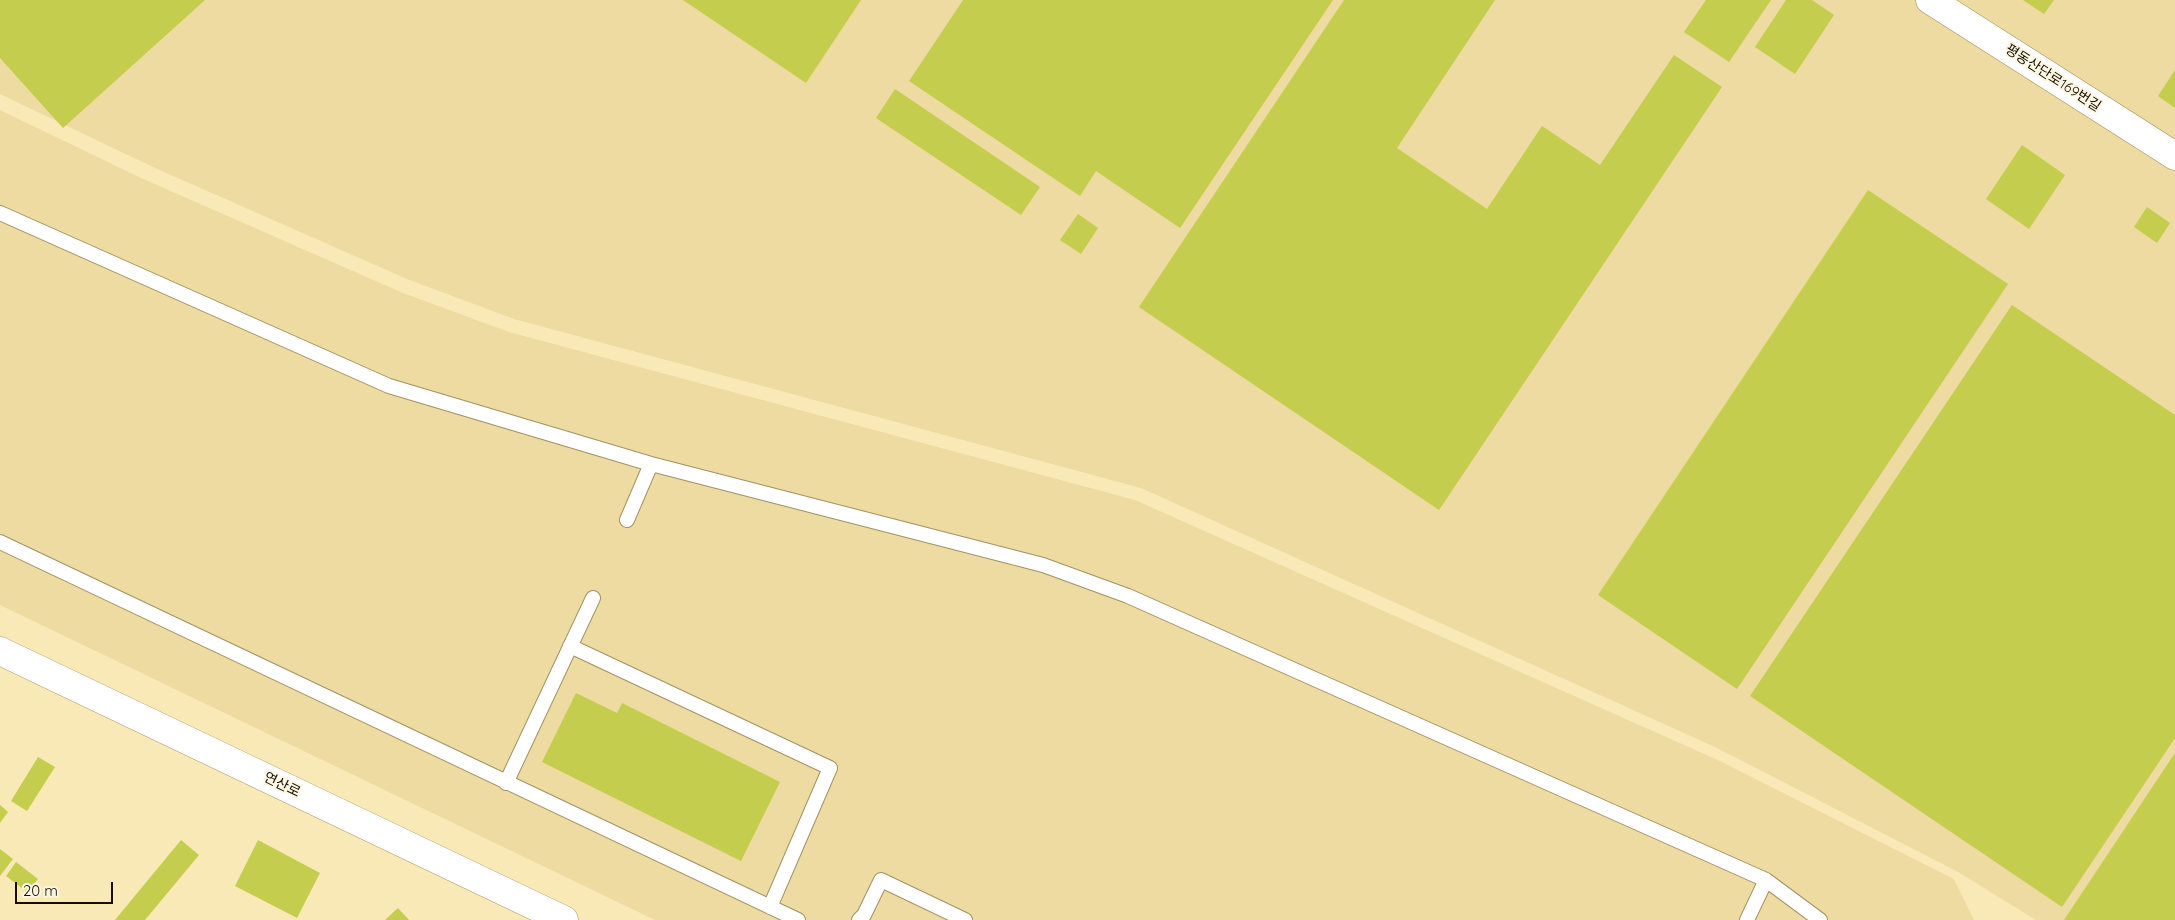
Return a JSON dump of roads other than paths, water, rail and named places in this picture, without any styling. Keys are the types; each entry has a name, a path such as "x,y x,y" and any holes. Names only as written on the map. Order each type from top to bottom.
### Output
{"main road":[{"name":"평동산단로169번길","path":"1930,0 2175,156"},
{"name":"연산로","path":"0,651 564,920"}],"lane":[{"path":"0,213 389,386 651,464 1043,565 1128,596 1766,880 1820,920"},
{"path":"627,520 651,464"},
{"path":"0,542 798,920"},
{"path":"506,782 593,598"},
{"path":"570,646 830,768 770,907"},
{"path":"859,920 864,915 881,880 965,920"},
{"path":"1747,920 1766,880"}]}
